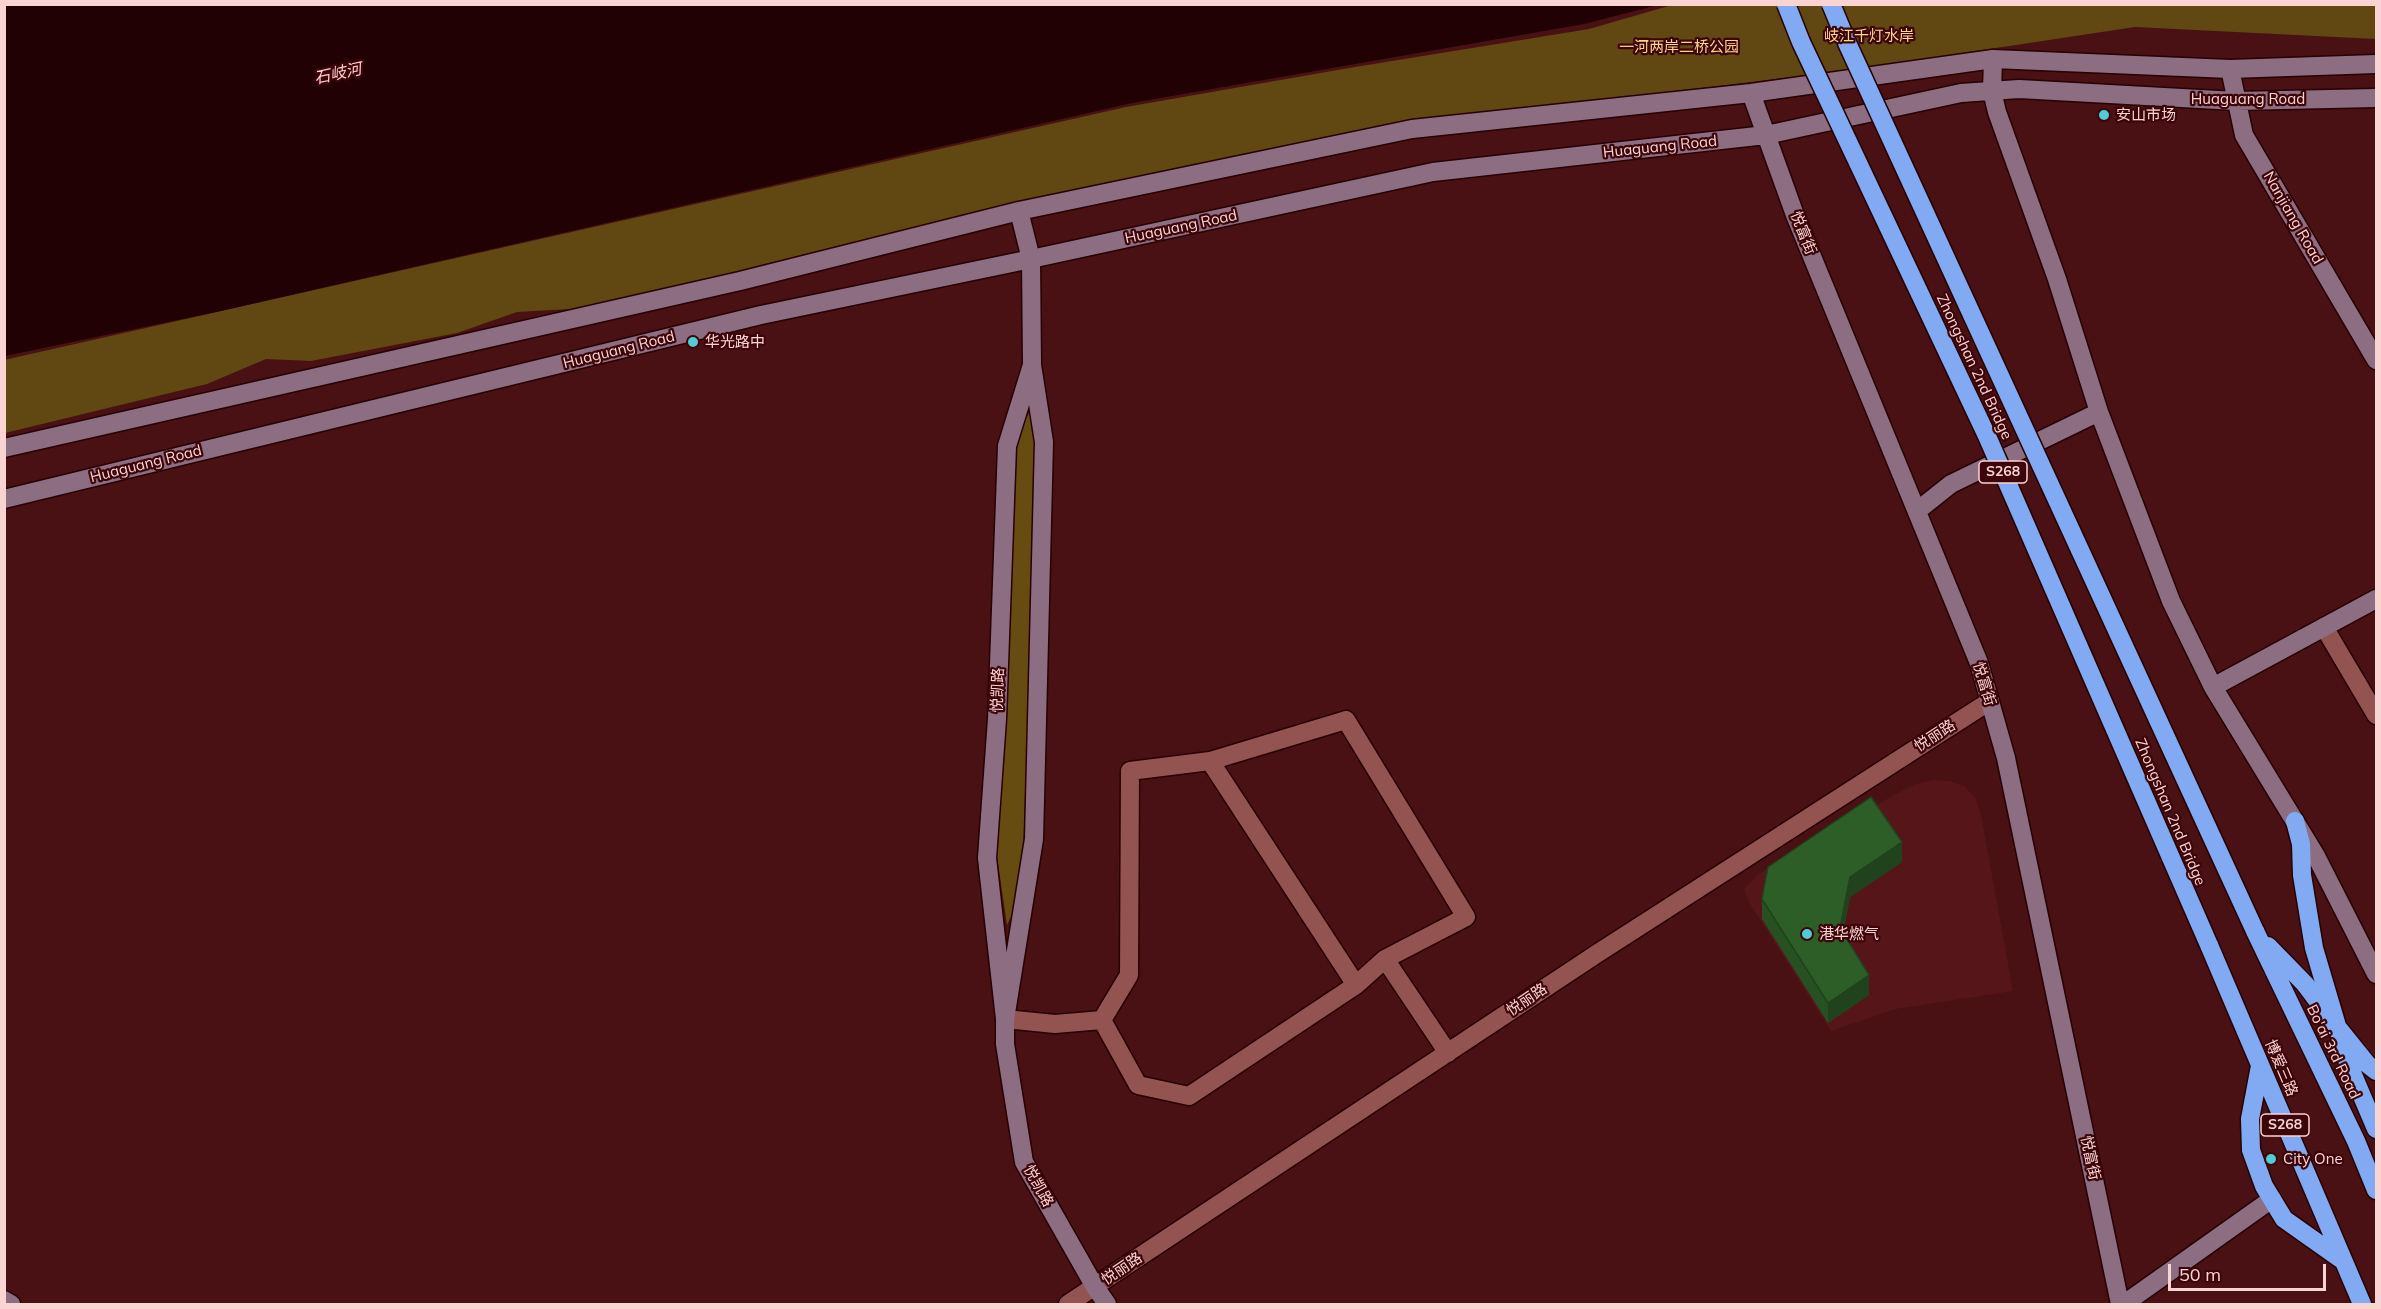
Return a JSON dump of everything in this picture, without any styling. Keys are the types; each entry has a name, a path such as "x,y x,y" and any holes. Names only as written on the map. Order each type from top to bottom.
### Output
{"highway":[{"name":"Zhongshan 2nd Bridge","path":"1786,4 1806,52 1987,436 2209,945"},
{"name":"Zhongshan 2nd Bridge","path":"1831,4 2255,931"},
{"path":"2295,821 2301,844 2302,876 2314,948 2348,1063 2376,1129"},
{"path":"2255,931 2305,984 2367,1064 2376,1071"},
{"name":"Bo'ai 3rd Road","path":"2255,931 2356,1141 2376,1190"},
{"name":"博爱三路","path":"2209,945 2362,1305"},
{"path":"2260,1066 2250,1119 2251,1150 2264,1186 2284,1219 2343,1261"}],"main road":[{"name":"Huaguang Road","path":"4,448 729,283 1019,211 1412,129 1750,93 1993,59 2230,69 2376,64"},
{"path":"1993,59 1992,91 1997,112 2057,279 2099,412 2171,601 2213,687 2316,856 2376,974"},
{"name":"Nanjiang Road","path":"2230,69 2244,135 2376,360"},
{"name":"Huaguang Road","path":"4,499 761,315 1433,172 1766,135 1961,93 2019,89 2236,101 2376,98"},
{"name":"悦富街","path":"1750,93 1796,215 1979,663 2008,770 2122,1305"},
{"name":"悦凯路","path":"1005,1018 1034,838 1044,442 1032,365 1031,259 1019,211"},
{"name":"悦凯路","path":"1032,365 1007,446 997,719 987,858 1005,1018 1005,1044 1024,1161 1107,1305"},
{"path":"1917,511 1951,484 2099,412"},
{"path":"2213,687 2376,599"},
{"path":"2122,1305 2272,1199"},
{"path":"4,1300 11,1305"}],"street":[{"path":"2324,627 2376,715"},
{"name":"悦丽路","path":"1068,1305 1598,953 1990,701"},
{"path":"1346,720 1466,917 1385,959 1356,985 1189,1096 1138,1085 1102,1020 1129,975 1130,771 1210,761 1346,720"},
{"path":"1210,761 1356,985"},
{"path":"1385,959 1448,1053"},
{"path":"1005,1018 1055,1024 1102,1020"}],"shaded area":[{"path":"1033,405 1039,441 1023,850 1019,899 1007,925 996,850 1015,440"},
{"name":"港华燃气","path":"1934,780 1950,781 1965,787 1975,798 1981,815 2013,991 1895,1009 1831,1031 1750,904 1744,889 1757,875 1892,796 1916,784"}],"green space":[{"name":"一河两岸二桥公园","path":"1672,5 2376,5 2376,39 2135,27 1850,70 1463,117 1039,201 847,244 606,307 517,312 457,333 311,361 266,359 207,384 5,433 4,360 1126,107 1589,29"}],"water":[{"name":"石岐河","path":"4,5 1658,5 1584,24 1132,103 216,312 5,356"}],"building":[{"name":"港华燃气","path":"1871,797 1902,842 1850,877 1840,928 1869,975 1828,1003 1762,899 1768,867"}],"place":[{"name":"安山市场","path":"2104,115"},
{"name":"华光路中","path":"693,342"},
{"name":"港华燃气","path":"1807,934"},
{"name":"City One","path":"2271,1159"}],"park label":[{"name":"岐江千灯水岸","path":"1869,36"}]}
